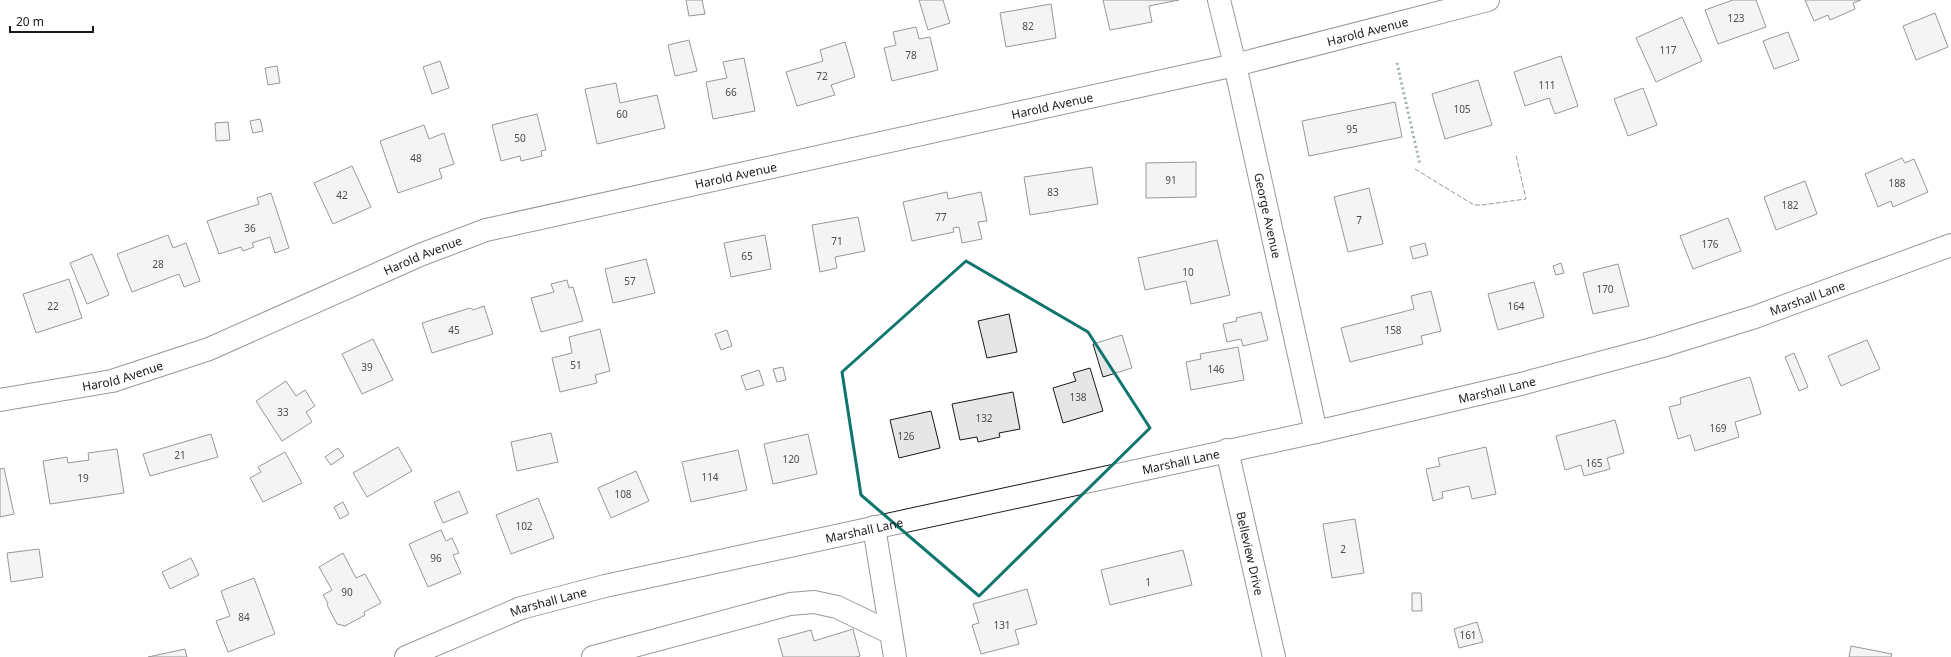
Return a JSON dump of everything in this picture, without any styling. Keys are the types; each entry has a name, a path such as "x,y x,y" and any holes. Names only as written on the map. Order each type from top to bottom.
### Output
{"street":[{"name":"George Avenue","path":"1219,0 1235,65 1316,432"},
{"name":"Harold Avenue","path":"0,400 112,381 209,349 420,255 486,230 1235,65 1488,0"},
{"name":"Marshall Lane","path":"406,657 521,608 605,586 1227,450 1316,432 1521,384 1659,347 1755,317 1951,245"},
{"name":"Belleview Drive","path":"1227,450 1274,657"},
{"path":"874,527 895,657"},
{"path":"593,657 790,604 814,602 837,607 891,633"}],"highlighted area":[{"path":"966,261 1088,332 1150,428 979,596 861,495 842,372"}],"building":[{"path":"686,0 702,0 705,14 689,16"},
{"path":"919,0 943,0 950,23 928,30"},
{"path":"1103,0 1179,0 1149,6 1152,22 1110,30"},
{"path":"1733,0 1756,0 1766,27 1718,44 1705,10"},
{"path":"1805,0 1861,0 1853,3 1855,9 1830,20 1828,15 1814,21"},
{"path":"1051,4 1056,38 1006,47 1000,13"},
{"path":"1935,13 1948,47 1916,60 1903,26"},
{"path":"1682,17 1702,61 1656,82 1636,38"},
{"path":"916,27 919,39 930,37 938,70 892,81 884,48 896,45 893,32"},
{"path":"1788,32 1799,60 1774,69 1763,41"},
{"path":"689,40 697,71 675,76 668,45"},
{"path":"845,42 855,77 831,85 835,95 797,106 786,72 823,61 820,50"},
{"path":"1561,56 1578,106 1555,114 1549,98 1525,106 1514,72"},
{"path":"744,58 755,111 713,119 706,82 727,78 723,62"},
{"path":"440,61 449,88 432,94 423,67"},
{"path":"277,66 280,83 268,85 265,68"},
{"path":"1478,80 1492,125 1445,139 1432,94"},
{"path":"616,83 620,103 657,95 665,128 597,144 585,89"},
{"path":"1643,88 1657,125 1628,136 1614,99"},
{"path":"1395,102 1402,137 1309,156 1302,121"},
{"path":"537,114 546,150 541,151 542,156 521,161 520,156 501,161 492,125"},
{"path":"260,119 263,131 253,133 250,121"},
{"path":"228,122 230,140 216,141 215,123"},
{"path":"424,125 429,139 444,133 454,164 439,169 442,178 398,193 380,141"},
{"path":"1902,158 1905,163 1914,159 1928,192 1893,207 1891,201 1878,207 1865,174"},
{"path":"1196,162 1196,197 1146,198 1146,163"},
{"path":"352,166 371,207 333,224 314,183"},
{"path":"1092,167 1098,204 1030,215 1024,177"},
{"path":"1805,181 1817,214 1776,230 1764,197"},
{"path":"1369,188 1383,244 1348,252 1334,197"},
{"path":"947,192 948,199 981,192 987,221 978,222 982,239 962,243 959,227 953,228 954,232 912,241 903,202"},
{"path":"271,193 289,248 275,253 270,237 252,243 254,247 243,251 241,247 219,254 207,221 259,204 257,198"},
{"path":"858,217 865,251 835,257 837,268 820,272 812,225"},
{"path":"1728,218 1741,251 1693,269 1680,236"},
{"path":"168,235 173,248 186,243 200,281 184,287 179,274 132,292 117,254"},
{"path":"765,235 771,269 731,277 724,243"},
{"path":"1217,240 1230,295 1191,304 1186,281 1145,290 1138,258"},
{"path":"1425,243 1428,255 1413,259 1410,247"},
{"path":"92,254 109,295 87,304 70,263"},
{"path":"646,259 655,293 613,303 605,269"},
{"path":"1561,263 1564,273 1556,275 1553,266"},
{"path":"1618,264 1629,306 1593,314 1583,273"},
{"path":"69,279 82,318 36,333 23,294"},
{"path":"567,280 569,288 573,287 583,321 541,332 531,298 554,292 551,284"},
{"path":"1534,282 1544,317 1498,330 1488,294"},
{"path":"1431,291 1441,331 1421,336 1423,344 1350,362 1341,328 1414,309 1411,296"},
{"path":"484,306 493,334 432,353 422,323 470,308 473,310"},
{"path":"1261,312 1268,340 1243,346 1241,339 1227,342 1223,324 1237,321 1236,318"},
{"path":"1009,314 1017,352 987,358 978,321"},
{"path":"600,329 610,371 595,375 597,383 560,392 552,358 572,353 569,337"},
{"path":"727,330 732,346 721,350 715,334"},
{"path":"1122,335 1132,368 1103,377 1093,344"},
{"path":"373,339 393,380 362,394 342,354"},
{"path":"1867,340 1880,369 1841,386 1828,356"},
{"path":"1238,347 1244,380 1191,390 1186,362 1201,359 1200,354"},
{"path":"1794,353 1808,387 1799,391 1785,357"},
{"path":"783,367 786,380 777,382 773,369"},
{"path":"1090,368 1103,411 1063,423 1053,388 1076,381 1073,373"},
{"path":"759,370 764,385 746,390 741,376"},
{"path":"1750,377 1761,414 1735,422 1739,437 1695,451 1690,435 1678,439 1669,407 1681,404 1680,398"},
{"path":"286,381 296,396 305,390 315,406 306,412 312,422 282,441 256,401"},
{"path":"1013,392 1020,429 999,433 1000,437 978,442 977,437 960,440 952,404"},
{"path":"931,411 940,448 899,458 890,420"},
{"path":"1615,420 1624,453 1607,458 1610,469 1584,476 1581,465 1565,470 1556,436"},
{"path":"551,433 558,462 517,471 511,442"},
{"path":"211,434 218,457 150,476 143,454"},
{"path":"808,434 817,474 773,484 764,444"},
{"path":"398,447 412,471 367,497 353,473"},
{"path":"1486,447 1496,494 1472,499 1469,486 1442,492 1443,498 1433,501 1426,469 1440,466 1438,458"},
{"path":"338,448 344,456 331,465 325,457"},
{"path":"117,449 124,493 50,504 43,461 67,457 68,463 89,460 88,453"},
{"path":"738,450 747,490 691,502 682,462"},
{"path":"285,452 302,483 263,502 250,478 261,472 258,467"},
{"path":"4,468 14,514 0,517 0,469"},
{"path":"636,471 649,501 611,518 598,488"},
{"path":"459,491 468,513 443,523 434,502"},
{"path":"538,498 554,538 511,554 496,515"},
{"path":"343,502 349,514 340,519 334,507"},
{"path":"1355,519 1364,573 1332,578 1323,524"},
{"path":"441,530 446,541 452,538 459,553 453,555 461,573 428,587 409,544"},
{"path":"39,549 43,577 11,582 7,553"},
{"path":"1183,550 1192,585 1110,605 1101,570"},
{"path":"343,553 356,578 365,574 381,603 364,612 365,615 345,626 337,624 327,605 328,603 323,595 332,590 319,567"},
{"path":"191,558 199,575 170,589 162,572"},
{"path":"254,578 275,634 228,652 216,621 230,616 221,591"},
{"path":"1027,589 1037,624 1015,630 1019,644 981,654 972,625 979,623 973,604"},
{"path":"1412,593 1421,593 1422,611 1412,611"},
{"path":"1477,622 1483,642 1459,648 1454,629"},
{"path":"853,629 860,656 856,657 783,657 778,639 811,630 814,641"},
{"path":"1851,646 1892,654 1891,657 1849,657"},
{"path":"185,649 187,657 148,657"}],"hedge":[{"path":"1397,63 1420,165"}],"fence":[{"path":"1415,169 1474,205 1526,199 1516,155"}]}
